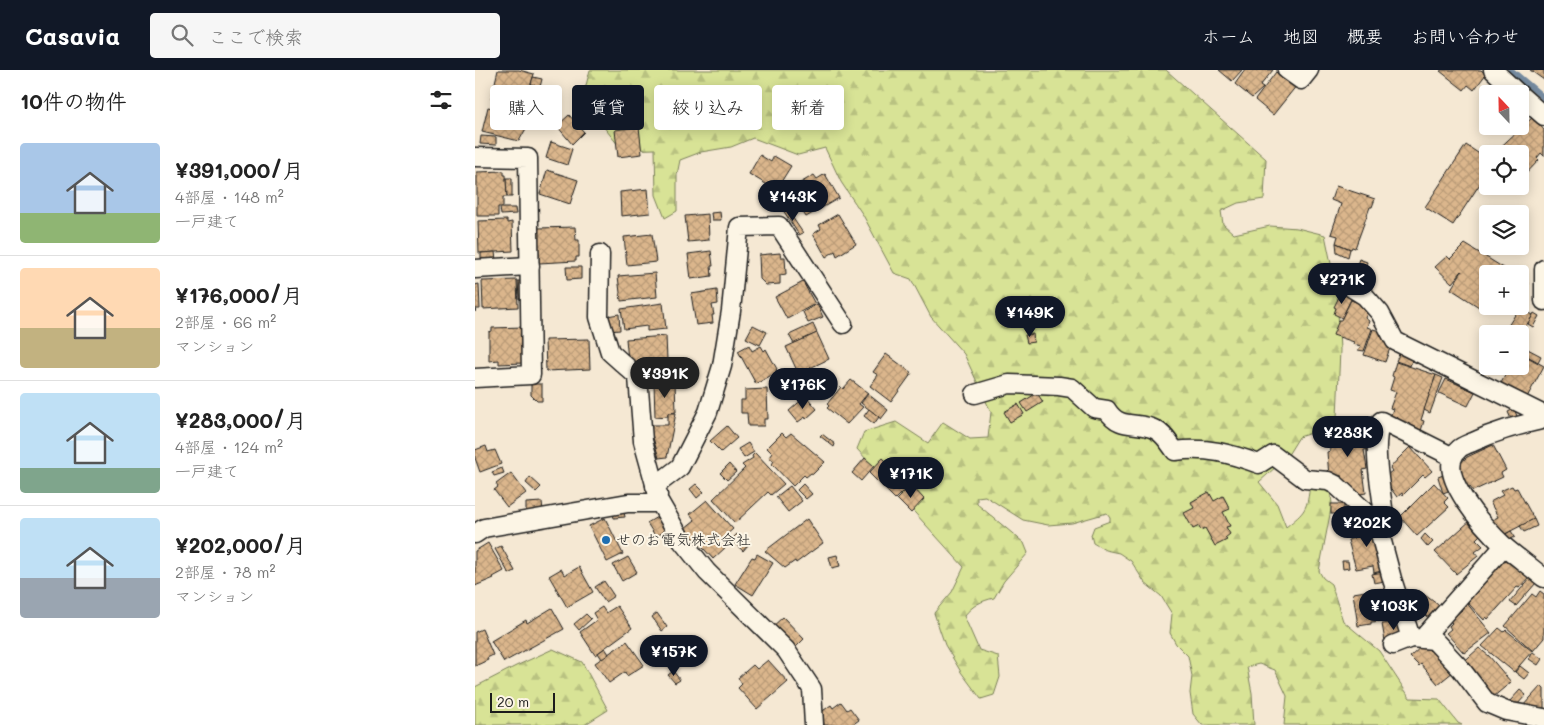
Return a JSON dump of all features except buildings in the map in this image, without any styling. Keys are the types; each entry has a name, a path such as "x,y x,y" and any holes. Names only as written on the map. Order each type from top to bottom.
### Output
{"street":[{"path":"1287,70 1301,80 1309,70"},
{"path":"1493,70 1509,85"},
{"path":"1529,103 1544,116"},
{"path":"475,157 528,158 531,374 475,378"},
{"path":"475,534 484,528 628,503 658,494 680,467 708,412 722,366 730,320 739,227 779,226 843,324"},
{"path":"600,254 599,317 610,352 637,377 643,441 658,494 682,540 707,572 786,650 812,689 815,725"},
{"path":"475,269 530,266"},
{"path":"1544,269 1544,301"},
{"path":"1349,286 1365,296 1380,314 1395,341 1544,416 1541,420 1495,432 1459,449 1453,457 1452,470 1457,486 1467,505 1505,546 1544,578"},
{"path":"975,394 1009,384 1037,384 1072,388 1094,408 1107,410 1112,417 1123,424 1141,425 1157,431 1175,451 1192,449 1231,454 1259,464 1273,455 1305,479 1328,481 1336,484 1369,514 1375,515 1383,508 1378,468 1377,431 1381,421 1453,457"},
{"path":"1375,515 1392,579 1417,638"},
{"path":"1417,638 1505,546"},
{"path":"1393,645 1417,638 1433,640 1461,668 1487,703 1506,711 1544,718"}],"green space":[{"path":"590,70 1166,70 1266,159 1264,199 1238,203 1221,211 1223,224 1234,234 1270,226 1297,228 1325,235 1337,292 1340,350 1337,417 1317,431 1299,437 1286,458 1259,482 1277,504 1286,527 1302,513 1308,499 1310,484 1330,486 1332,504 1319,571 1323,578 1331,584 1343,621 1379,651 1410,698 1439,699 1458,723 1462,725 1284,725 1287,696 1275,670 1259,664 1247,667 1252,693 1254,725 1202,725 1193,714 1190,693 1192,676 1188,656 1176,644 1170,633 1172,614 1161,596 1145,583 1131,561 1119,553 1105,550 1093,543 1091,535 1094,527 1110,521 1107,513 1072,523 1048,525 1023,520 985,496 977,497 977,504 1024,543 1028,553 1004,581 994,598 977,604 964,616 979,650 998,656 1000,677 994,695 981,699 961,672 945,645 934,613 952,592 964,567 857,449 864,432 896,422 928,443 943,422 970,439 988,438 991,412 964,354 931,317 911,279 894,273 863,215 841,182 825,148 798,155 753,138 731,147 701,152 680,160 677,175 677,211 665,218 656,195 655,149 622,150 606,130 644,130 644,85 586,85"},
{"path":"553,649 582,662 608,710 584,725 475,725 475,687"}],"waterway":[{"path":"1511,70 1544,98"}],"place":[{"name":"せのお電気株式会社","path":"606,540"}]}
